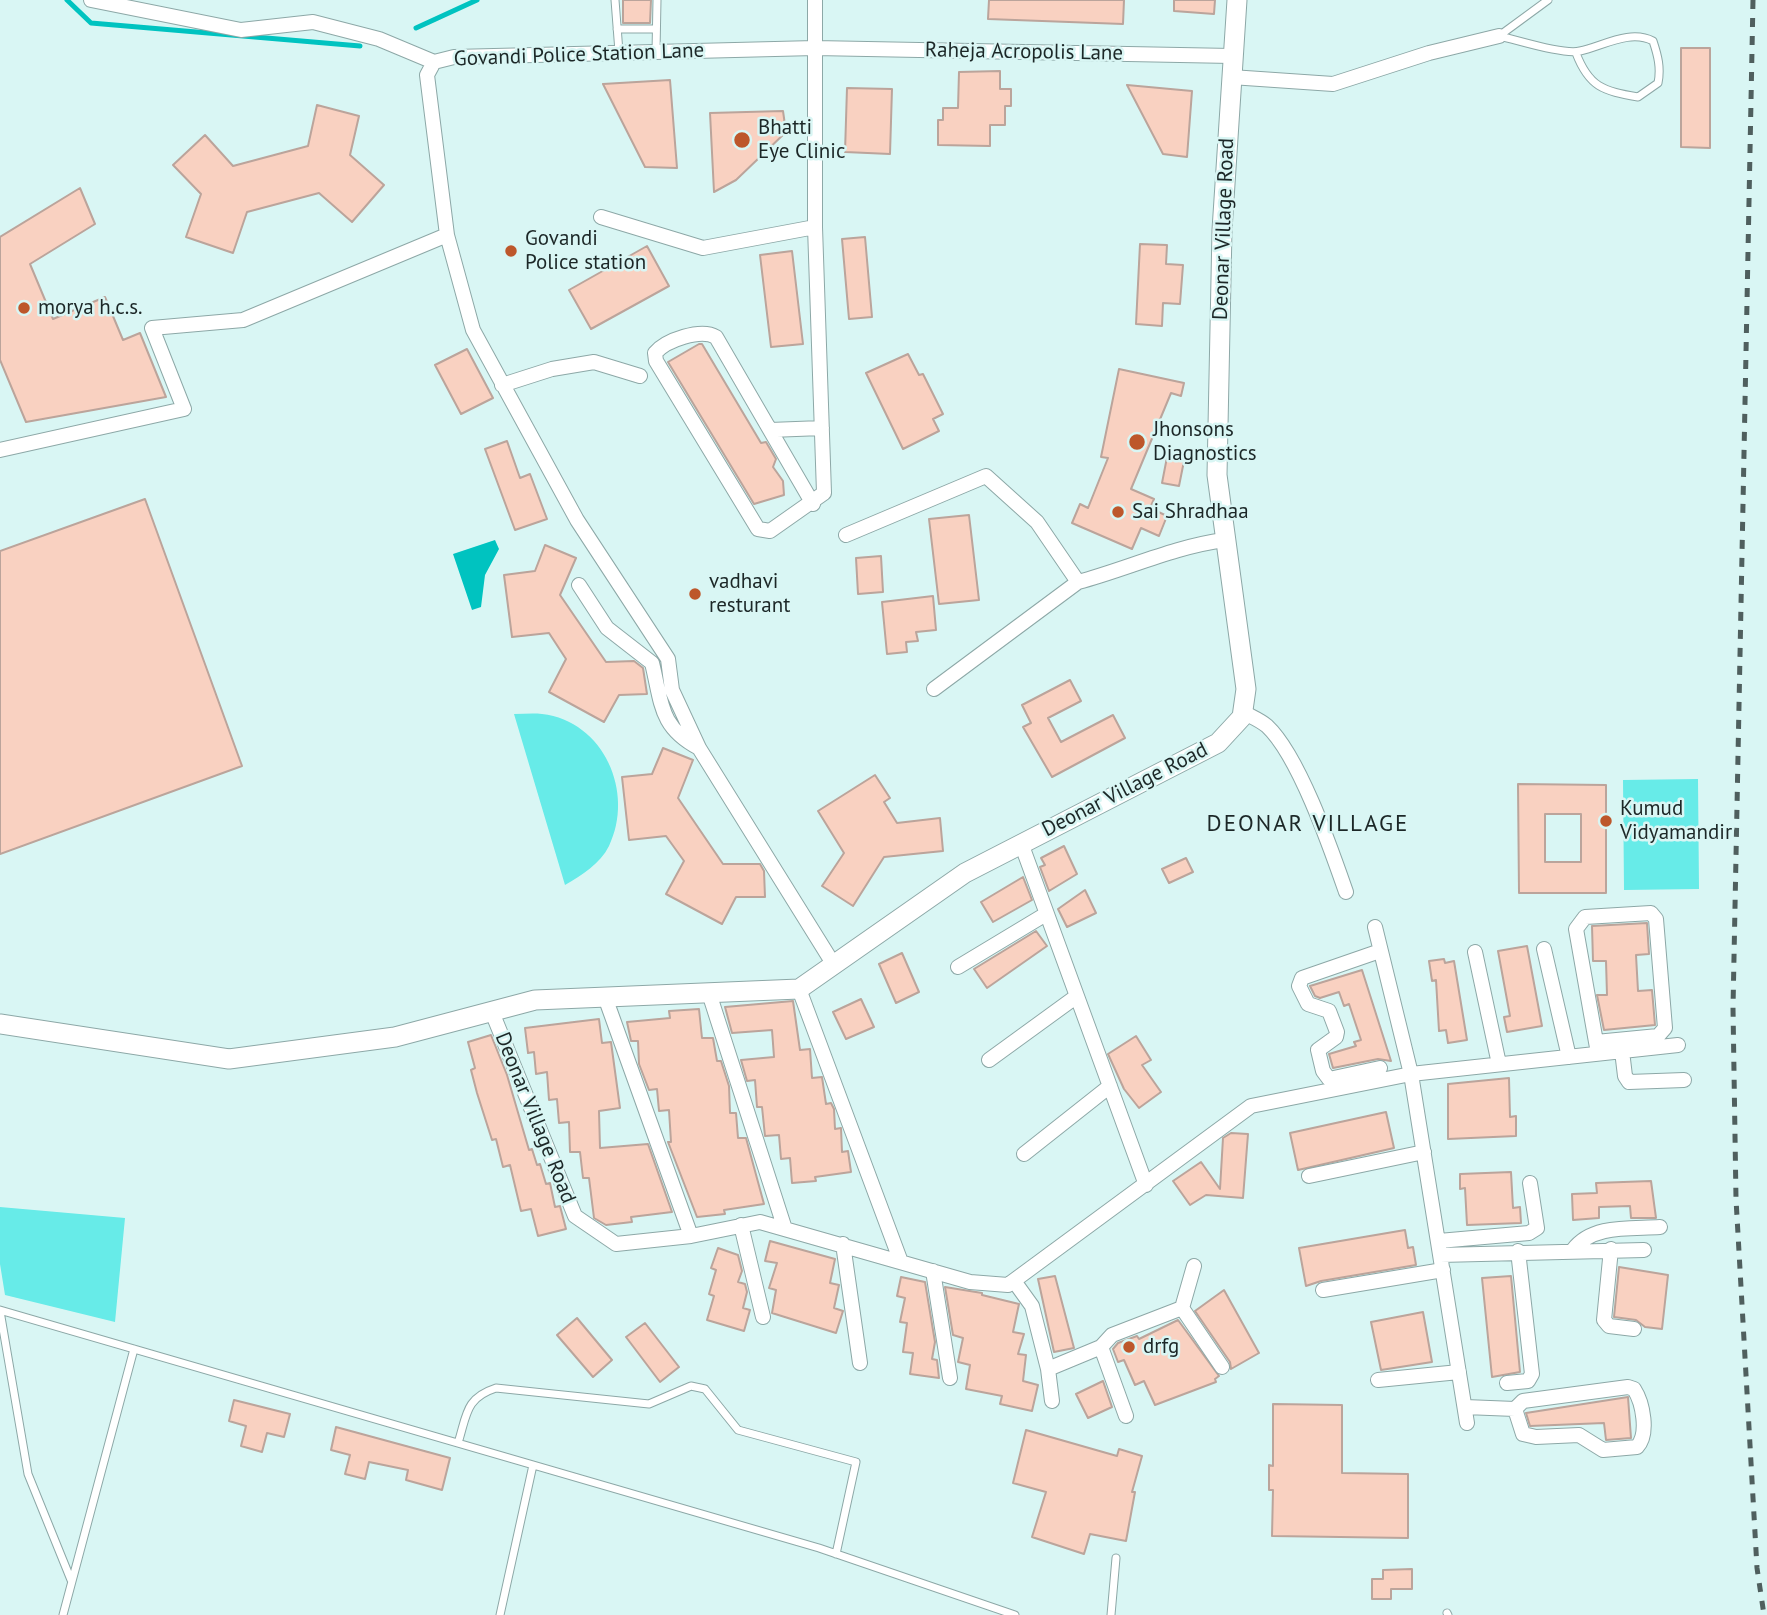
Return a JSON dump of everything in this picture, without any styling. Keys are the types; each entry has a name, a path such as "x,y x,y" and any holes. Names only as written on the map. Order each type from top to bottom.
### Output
{"main road":[{"name":"Deonar Village Road","path":"0,1024 229,1059 395,1037 535,1000 799,989 965,873 1218,743 1242,717 1243,712 1244,657 1224,540 1217,462 1222,230 1237,0"}],"street":[{"path":"91,0 241,30 313,22 379,39 434,62"},
{"path":"813,504 716,337 701,333 660,347 655,354 656,360 758,529 771,531 813,504 824,494 815,227 815,0"},
{"path":"1231,77 1333,84 1429,53 1499,36"},
{"name":"Govandi Police Station Lane","path":"699,748 671,690 668,659 577,520 472,330 447,235 426,75 434,62 454,57 816,48"},
{"name":"Raheja Acropolis Lane","path":"816,48 1232,56"},
{"path":"601,217 703,248 815,227"},
{"path":"0,450 184,409 152,328 243,320 447,235"},
{"path":"502,385 552,369 594,362 640,376"},
{"path":"770,430 822,428"},
{"path":"846,535 985,476 1037,522 1078,582"},
{"path":"934,689 1078,582 1120,571 1186,545 1224,540"},
{"path":"579,585 607,628 652,663 662,706 678,737 699,748 834,965"},
{"path":"1243,712 1266,726 1288,755 1323,826 1346,892"},
{"path":"1021,843 1146,1185"},
{"path":"1052,1401 1048,1368 1032,1306 1014,1281 1251,1106 1411,1074 1569,1056 1658,1036 1665,1028 1656,919 1651,913 1585,917 1576,929 1597,1048"},
{"path":"958,967 1046,914"},
{"path":"1375,927 1411,1074 1467,1423"},
{"path":"1544,949 1569,1056"},
{"path":"1380,951 1302,978 1299,986 1308,1004 1329,1012 1337,1032 1336,1037 1318,1050 1323,1071 1329,1079 1380,1068"},
{"path":"1475,952 1499,1064"},
{"path":"799,989 901,1262"},
{"path":"709,993 784,1226"},
{"path":"989,1060 1077,996"},
{"path":"605,997 691,1236"},
{"name":"Deonar Village Road","path":"492,1012 575,1216 615,1244 691,1236 760,1222 784,1226 970,1282 1008,1285 1014,1281"},
{"path":"1597,1048 1622,1051 1678,1045"},
{"path":"1622,1051 1625,1076 1629,1082 1684,1080"},
{"path":"1024,1154 1110,1086"},
{"path":"1309,1176 1424,1152"},
{"path":"1439,1248 1529,1233 1537,1228 1530,1183"},
{"path":"741,1226 763,1317"},
{"path":"1573,1250 1582,1237 1603,1231 1660,1227"},
{"path":"843,1244 860,1363"},
{"path":"1439,1248 1518,1251 1644,1250"},
{"path":"1611,1249 1604,1320 1609,1326 1634,1329"},
{"path":"1507,1383 1528,1381 1532,1374 1518,1251"},
{"path":"1182,1308 1194,1266"},
{"path":"1323,1290 1443,1270"},
{"path":"933,1271 950,1378"},
{"path":"1048,1368 1101,1347 1112,1335 1182,1308"},
{"path":"1182,1308 1222,1367"},
{"path":"1101,1347 1126,1416"},
{"path":"1378,1380 1459,1372"},
{"path":"1465,1407 1515,1409 1523,1401 1634,1389 1643,1418 1641,1442 1637,1447 1603,1450 1579,1435 1536,1437 1523,1434 1515,1409"}],"lane":[{"path":"615,0 619,53"},
{"path":"656,52 657,0"},
{"path":"1499,36 1548,0"},
{"path":"617,29 656,29"},
{"path":"1499,36 1576,52 1624,37 1645,37 1653,41 1658,54 1661,70 1658,83 1638,97 1615,93 1595,85 1586,76 1576,52"},
{"path":"71,1580 28,1474 0,1310 836,1554 1015,1615"},
{"path":"63,1615 134,1349"},
{"path":"458,1443 470,1406 478,1394 496,1388 649,1404 691,1386 705,1389 738,1430 856,1462 836,1554"},
{"path":"500,1615 533,1465"},
{"path":"1111,1615 1116,1558"}],"shaded area":[{"path":"495,540 499,549 485,575 481,607 472,610 453,554"},
{"path":"514,714 542,714 564,720 582,730 597,745 616,783 616,825 609,846 596,864 565,885"},
{"path":"1698,779 1699,889 1624,890 1623,780"},
{"path":"0,1207 125,1218 115,1322 5,1295 0,1264"}],"building":[{"path":"623,0 651,0 650,23 623,23"},
{"path":"989,0 1124,0 1123,24 988,19"},
{"path":"1174,0 1215,0 1214,14 1174,11"},
{"path":"1681,48 1710,48 1710,148 1681,147"},
{"path":"1000,71 1000,89 1011,89 1011,106 1005,106 1005,125 990,125 990,146 938,145 938,120 943,120 943,108 958,108 959,72"},
{"path":"670,80 677,168 645,167 603,84"},
{"path":"1127,85 1192,91 1187,157 1163,154"},
{"path":"847,88 892,89 890,154 845,152"},
{"path":"317,105 359,116 350,155 384,185 352,222 319,193 247,212 233,253 186,237 201,194 173,165 205,135 233,166 308,146"},
{"path":"783,111 786,132 736,180 714,192 710,113"},
{"name":"morya h.c.s.","path":"80,188 95,224 30,264 53,319 105,297 123,340 140,333 166,397 26,422 0,360 0,237"},
{"path":"865,237 872,317 849,319 842,239"},
{"path":"1140,244 1167,245 1166,264 1183,265 1180,304 1163,303 1162,326 1136,324"},
{"path":"647,246 669,286 591,329 569,290"},
{"path":"792,251 803,344 771,347 760,255"},
{"path":"702,344 761,443 766,442 776,459 773,467 783,481 784,495 754,504 668,362"},
{"path":"467,349 493,398 461,414 435,365"},
{"path":"908,354 919,375 923,374 943,414 933,419 939,431 903,449 866,373"},
{"path":"1119,369 1184,383 1181,396 1171,393 1131,489 1154,499 1150,508 1167,516 1159,536 1141,528 1132,549 1072,523 1080,504 1088,508 1108,458 1101,457"},
{"path":"507,441 520,478 530,474 547,519 515,530 485,449"},
{"path":"1168,452 1185,456 1179,486 1162,483"},
{"path":"145,499 242,766 0,854 0,551"},
{"path":"969,515 979,600 939,604 929,519"},
{"path":"545,545 576,558 560,595 606,662 634,661 643,668 647,694 619,695 604,722 549,692 566,659 549,633 512,637 504,575 535,571"},
{"path":"881,556 883,592 858,594 856,558"},
{"path":"933,596 936,630 916,632 918,641 906,642 907,652 887,654 882,602"},
{"path":"1070,680 1081,701 1048,718 1061,742 1113,715 1125,738 1052,777 1023,727 1031,723 1022,705"},
{"path":"663,748 693,760 678,798 723,864 760,864 764,871 765,897 736,897 722,924 666,894 684,861 666,836 629,840 622,777 652,774"},
{"path":"875,775 890,798 884,802 897,823 940,818 943,851 884,857 853,906 822,886 844,853 818,811"},
{"path":"1518,784 1606,785 1606,893 1519,893","holes":["1545,814 1581,814 1581,862 1545,862"]},
{"path":"1064,846 1077,874 1049,891 1040,867 1045,865 1041,858"},
{"path":"1186,858 1193,872 1169,883 1162,869"},
{"path":"1023,877 1032,900 993,922 981,902"},
{"path":"1085,890 1096,913 1067,927 1058,909"},
{"path":"1647,923 1649,954 1636,955 1638,991 1652,990 1655,1025 1604,1030 1597,995 1607,995 1606,961 1593,961 1592,926"},
{"path":"1036,931 1047,946 987,988 974,969"},
{"path":"1527,946 1542,1026 1507,1032 1504,1017 1510,1016 1498,951"},
{"path":"902,953 919,992 896,1003 879,964"},
{"path":"1444,959 1445,963 1454,961 1467,1040 1448,1043 1446,1030 1439,1031 1436,980 1432,981 1429,961"},
{"path":"1362,970 1391,1061 1378,1059 1333,1068 1329,1054 1356,1046 1354,1042 1361,1040 1349,1004 1344,1006 1339,992 1320,998 1315,996 1310,986"},
{"path":"861,999 874,1027 846,1039 833,1012"},
{"path":"793,1001 800,1050 810,1049 812,1078 822,1077 826,1104 831,1103 834,1109 835,1129 841,1128 842,1152 848,1151 851,1172 815,1177 816,1181 792,1183 790,1158 781,1159 779,1135 765,1136 762,1107 757,1107 755,1080 747,1081 741,1060 774,1057 772,1030 732,1033 725,1007"},
{"path":"699,1009 702,1038 713,1038 717,1061 721,1061 729,1086 730,1113 736,1113 738,1138 746,1138 764,1204 724,1210 725,1214 697,1217 668,1142 671,1142 669,1110 659,1111 657,1089 649,1090 639,1064 638,1041 631,1041 627,1022 670,1018 669,1011"},
{"path":"599,1019 602,1043 611,1042 620,1108 599,1111 600,1148 648,1144 672,1212 631,1217 632,1222 606,1225 594,1218 589,1178 583,1178 580,1152 570,1152 569,1122 559,1123 557,1099 549,1100 547,1072 536,1074 534,1052 528,1053 525,1028"},
{"path":"491,1035 507,1075 529,1150 532,1149 537,1165 540,1164 546,1184 550,1183 555,1207 560,1206 566,1229 538,1236 531,1209 521,1211 510,1165 503,1167 496,1139 492,1140 471,1070 475,1068 468,1042"},
{"path":"1136,1036 1151,1060 1142,1065 1161,1092 1139,1108 1124,1089 1108,1054"},
{"path":"1509,1078 1510,1117 1516,1116 1516,1136 1448,1139 1448,1084"},
{"path":"1386,1112 1394,1148 1298,1170 1290,1133"},
{"path":"1231,1133 1248,1134 1243,1198 1206,1195 1190,1205 1173,1181 1201,1162 1220,1189 1223,1138"},
{"path":"1511,1172 1513,1208 1520,1207 1521,1223 1467,1225 1465,1188 1460,1189 1460,1174"},
{"path":"1651,1181 1656,1218 1631,1218 1630,1206 1599,1207 1599,1218 1573,1220 1572,1194 1597,1193 1596,1183"},
{"path":"1405,1230 1408,1248 1413,1247 1416,1265 1306,1286 1299,1248"},
{"path":"770,1241 835,1259 830,1283 839,1285 834,1308 843,1311 836,1333 772,1313 776,1290 769,1288 777,1263 765,1261"},
{"path":"718,1248 738,1255 742,1271 738,1282 745,1284 747,1292 743,1308 750,1310 744,1331 707,1320 714,1296 709,1294 716,1270 711,1268"},
{"path":"1619,1267 1668,1275 1662,1329 1645,1327 1636,1320 1614,1317"},
{"path":"1055,1276 1074,1348 1054,1352 1038,1279"},
{"path":"1511,1276 1520,1372 1492,1377 1482,1278"},
{"path":"901,1277 925,1282 935,1342 932,1359 937,1360 939,1378 910,1374 913,1353 903,1352 907,1323 900,1322 905,1298 897,1296"},
{"path":"945,1287 982,1293 1019,1304 1013,1332 1024,1334 1018,1354 1026,1355 1023,1381 1038,1385 1032,1411 1000,1404 1002,1396 966,1389 970,1365 958,1362 963,1338 953,1335"},
{"path":"1224,1290 1259,1353 1231,1369 1230,1362 1195,1311"},
{"path":"1423,1312 1432,1362 1381,1370 1371,1322"},
{"path":"577,1318 612,1360 593,1377 557,1335"},
{"path":"1178,1320 1219,1376 1215,1379 1216,1382 1155,1405 1144,1381 1135,1385 1124,1360 1118,1362 1113,1349 1118,1343 1137,1336 1139,1339"},
{"path":"645,1323 679,1367 660,1382 626,1337"},
{"path":"1103,1381 1112,1407 1088,1418 1076,1394"},
{"path":"1628,1397 1631,1438 1606,1440 1604,1423 1530,1426 1526,1413"},
{"path":"234,1400 290,1414 284,1437 267,1433 262,1452 241,1446 246,1426 229,1421"},
{"path":"1273,1404 1342,1405 1342,1473 1408,1474 1408,1538 1272,1536 1273,1490 1269,1490 1269,1465 1273,1466"},
{"path":"336,1427 450,1458 442,1490 406,1480 408,1470 369,1462 365,1479 345,1474 350,1455 331,1450"},
{"path":"1026,1430 1117,1456 1119,1449 1142,1456 1132,1492 1135,1492 1126,1541 1090,1534 1084,1554 1032,1537 1046,1492 1013,1483"},
{"path":"1412,1569 1412,1589 1391,1589 1391,1599 1372,1599 1372,1579 1383,1579 1383,1570"}],"waterway":[{"path":"67,0 91,23 360,46"},
{"path":"416,28 477,0"}],"railway":[{"path":"1753,0 1733,1008 1736,1199 1757,1568 1764,1615"}],"place":[{"name":"Bhatti Eye Clinic","path":"742,140"},
{"name":"Govandi Police station","path":"511,251"},
{"name":"morya h.c.s.","path":"24,308"},
{"name":"Jhonsons Diagnostics","path":"1137,442"},
{"name":"Sai Shradhaa","path":"1118,512"},
{"name":"vadhavi resturant","path":"695,594"},
{"name":"Kumud Vidyamandir","path":"1606,821"},
{"name":"drfg","path":"1129,1347"}],"district":[{"name":"DEONAR VILLAGE","path":"1308,824"}]}
